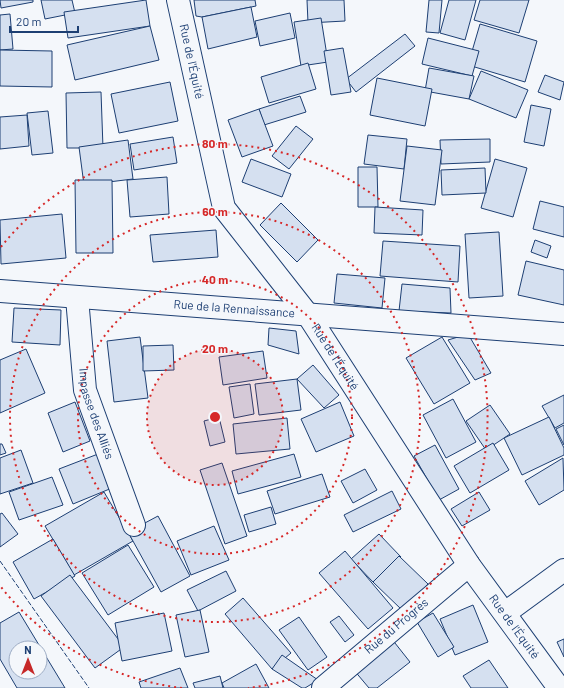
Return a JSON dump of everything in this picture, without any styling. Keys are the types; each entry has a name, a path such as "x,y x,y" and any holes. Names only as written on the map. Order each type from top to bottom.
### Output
{"street":[{"name":"Rue de l'Équité","path":"178,0 224,208 308,316 469,565 559,688"},
{"name":"Rue de la Rennaissance","path":"0,291 308,316 564,334"},
{"name":"Impasse des Alliés","path":"77,298 85,390 134,525"},
{"name":"Rue du Progrès","path":"323,688 469,565"},
{"path":"505,613 564,570"}],"building":[{"path":"0,0 33,0 33,2 1,8"},
{"path":"41,0 72,0 75,13 45,19"},
{"path":"146,0 150,26 68,38 64,12"},
{"path":"194,0 255,0 256,6 202,17 196,16"},
{"path":"307,0 344,0 345,21 308,23"},
{"path":"429,0 442,0 439,33 426,32"},
{"path":"449,0 476,0 465,40 440,33"},
{"path":"480,0 529,0 519,33 474,20"},
{"path":"251,7 257,37 208,49 202,17"},
{"path":"290,13 295,38 260,46 255,21"},
{"path":"10,14 13,49 0,50 0,15"},
{"path":"321,18 328,62 301,66 294,22"},
{"path":"480,24 537,41 525,82 468,65"},
{"path":"150,26 159,60 75,80 67,45"},
{"path":"405,34 415,46 356,92 346,79"},
{"path":"428,38 479,51 472,76 422,64"},
{"path":"343,48 351,92 331,95 324,51"},
{"path":"0,50 52,51 52,87 0,86"},
{"path":"308,63 316,89 269,103 261,77"},
{"path":"429,68 474,76 469,99 425,91"},
{"path":"481,71 528,90 516,118 469,99"},
{"path":"545,75 564,82 560,100 538,92"},
{"path":"377,78 432,89 425,126 370,115"},
{"path":"170,82 178,121 119,133 111,94"},
{"path":"101,92 103,148 67,148 66,93"},
{"path":"300,96 306,112 264,125 259,109"},
{"path":"531,105 551,109 544,146 524,142"},
{"path":"259,109 273,146 242,157 228,120"},
{"path":"48,111 53,153 32,155 27,113"},
{"path":"27,115 29,146 0,149 0,117"},
{"path":"296,126 313,139 289,169 272,156"},
{"path":"368,135 407,139 404,169 364,164"},
{"path":"173,137 177,163 134,170 130,144"},
{"path":"490,139 490,162 441,164 440,140"},
{"path":"128,140 133,179 84,185 79,147"},
{"path":"407,146 442,150 435,205 400,201"},
{"path":"251,159 291,174 282,197 242,182"},
{"path":"495,159 527,168 513,217 481,208"},
{"path":"358,167 377,167 378,207 358,207"},
{"path":"485,168 486,193 442,195 441,170"},
{"path":"167,177 169,214 130,217 127,180"},
{"path":"75,180 112,180 113,253 76,253"},
{"path":"540,201 564,207 564,237 533,229"},
{"path":"281,203 318,240 297,262 260,225"},
{"path":"375,207 423,210 422,235 374,233"},
{"path":"62,214 66,258 1,264 0,220"},
{"path":"216,230 218,257 153,262 150,235"},
{"path":"499,232 503,296 469,298 465,234"},
{"path":"535,240 551,246 547,258 531,252"},
{"path":"383,241 460,246 458,282 380,276"},
{"path":"526,261 564,270 564,305 518,295"},
{"path":"337,274 385,278 382,308 334,303"},
{"path":"402,284 450,288 451,313 399,311"},
{"path":"14,308 61,310 60,345 12,342"},
{"path":"269,328 296,331 299,354 268,345"},
{"path":"468,334 491,373 475,380 448,340"},
{"path":"140,337 148,398 114,402 107,341"},
{"path":"442,337 470,383 434,404 406,358"},
{"path":"173,345 174,370 143,371 143,346"},
{"path":"26,349 45,393 0,413 0,360"},
{"path":"263,351 267,378 223,385 219,357"},
{"path":"313,365 339,395 324,408 297,379"},
{"path":"297,379 301,410 259,415 255,384"},
{"path":"250,384 254,414 234,418 229,387"},
{"path":"564,395 564,423 555,428 542,406"},
{"path":"453,399 476,442 446,458 423,415"},
{"path":"75,402 90,441 63,452 48,413"},
{"path":"340,402 354,436 316,452 301,419"},
{"path":"490,405 510,434 486,450 466,421"},
{"path":"219,417 225,442 210,446 204,421"},
{"path":"549,417 564,448 564,455 522,475 504,438"},
{"path":"287,418 290,449 236,454 233,424"},
{"path":"564,425 564,445 556,429"},
{"path":"493,443 509,470 470,493 454,466"},
{"path":"0,444 2,444 6,453 0,455"},
{"path":"435,445 459,489 439,500 414,456"},
{"path":"21,450 33,483 0,494 0,458"},
{"path":"98,454 112,488 73,504 59,469"},
{"path":"294,454 301,477 238,494 232,471"},
{"path":"563,458 564,490 539,505 525,481"},
{"path":"222,463 247,536 225,544 200,470"},
{"path":"365,469 377,490 353,503 341,481"},
{"path":"322,474 330,497 275,514 267,491"},
{"path":"52,477 63,505 19,520 9,492"},
{"path":"392,491 401,509 353,532 344,515"},
{"path":"104,492 133,541 74,575 45,526"},
{"path":"479,492 490,510 462,526 451,509"},
{"path":"271,507 276,524 249,532 244,515"},
{"path":"2,513 18,534 0,547 0,514"},
{"path":"158,516 190,576 161,592 128,532"},
{"path":"214,526 229,560 191,575 177,541"},
{"path":"379,534 401,557 373,582 351,559"},
{"path":"53,539 75,576 34,599 13,562"},
{"path":"128,545 154,587 108,615 82,573"},
{"path":"345,551 393,608 368,629 319,573"},
{"path":"399,556 428,584 402,610 373,582"},
{"path":"226,571 236,591 198,611 187,590"},
{"path":"70,575 124,647 95,668 41,596"},
{"path":"243,598 291,653 272,669 225,614"},
{"path":"473,605 488,642 455,655 440,619"},
{"path":"200,610 209,652 185,657 176,615"},
{"path":"19,612 36,640 8,640 8,673 0,659 0,623"},
{"path":"164,613 172,651 122,661 115,623"},
{"path":"433,613 454,647 438,657 417,622"},
{"path":"339,616 354,635 345,642 330,622"},
{"path":"299,617 327,657 308,670 279,630"},
{"path":"391,638 410,662 377,688 369,688 353,669"},
{"path":"564,639 564,657 557,642"},
{"path":"282,655 318,680 305,688 302,688 272,669"},
{"path":"48,660 65,688 17,688 12,680 48,680"},
{"path":"489,660 508,688 471,688 463,676"},
{"path":"256,664 269,688 224,688 222,683"},
{"path":"180,668 188,688 141,688 139,682"},
{"path":"220,676 223,688 195,688 193,683"}],"fence":[{"path":"0,561 89,688"}]}
